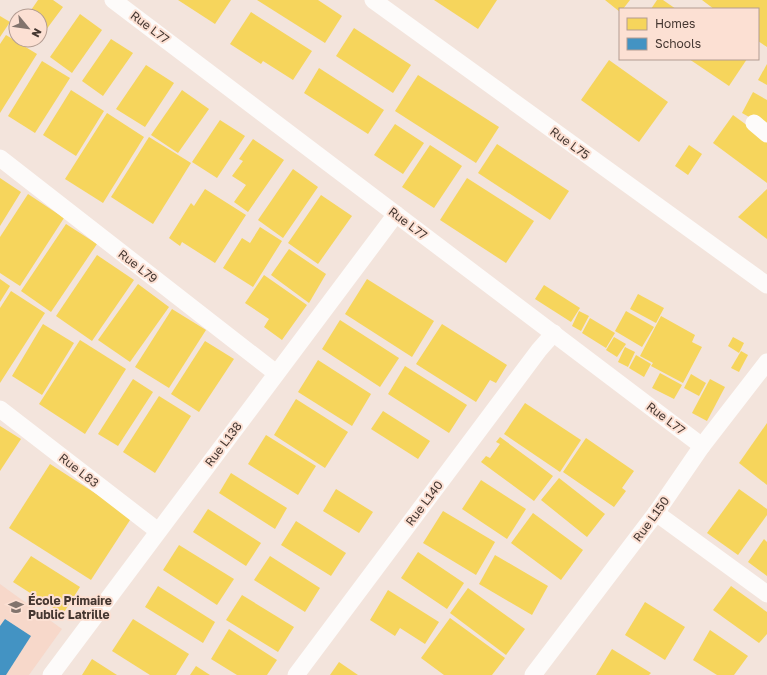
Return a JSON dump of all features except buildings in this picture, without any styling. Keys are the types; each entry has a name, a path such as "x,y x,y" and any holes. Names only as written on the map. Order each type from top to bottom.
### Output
{"street":[{"name":"Rue L77","path":"113,0 702,446"},
{"name":"Rue L75","path":"373,0 767,285"},
{"path":"754,123 767,134"},
{"name":"Rue L79","path":"0,158 276,373"},
{"name":"Rue L138","path":"51,675 396,214"},
{"name":"Rue L140","path":"296,675 539,350 554,333"},
{"name":"Rue L150","path":"533,675 656,513 702,446 767,362"},
{"name":"Rue L83","path":"0,408 158,531"},
{"path":"656,513 767,594"}],"shaded area":[{"name":"École Primaire Public Latrille","path":"0,584 62,629 29,675 0,675"}],"place":[{"name":"École Primaire Public Latrille","path":"16,607"}]}
